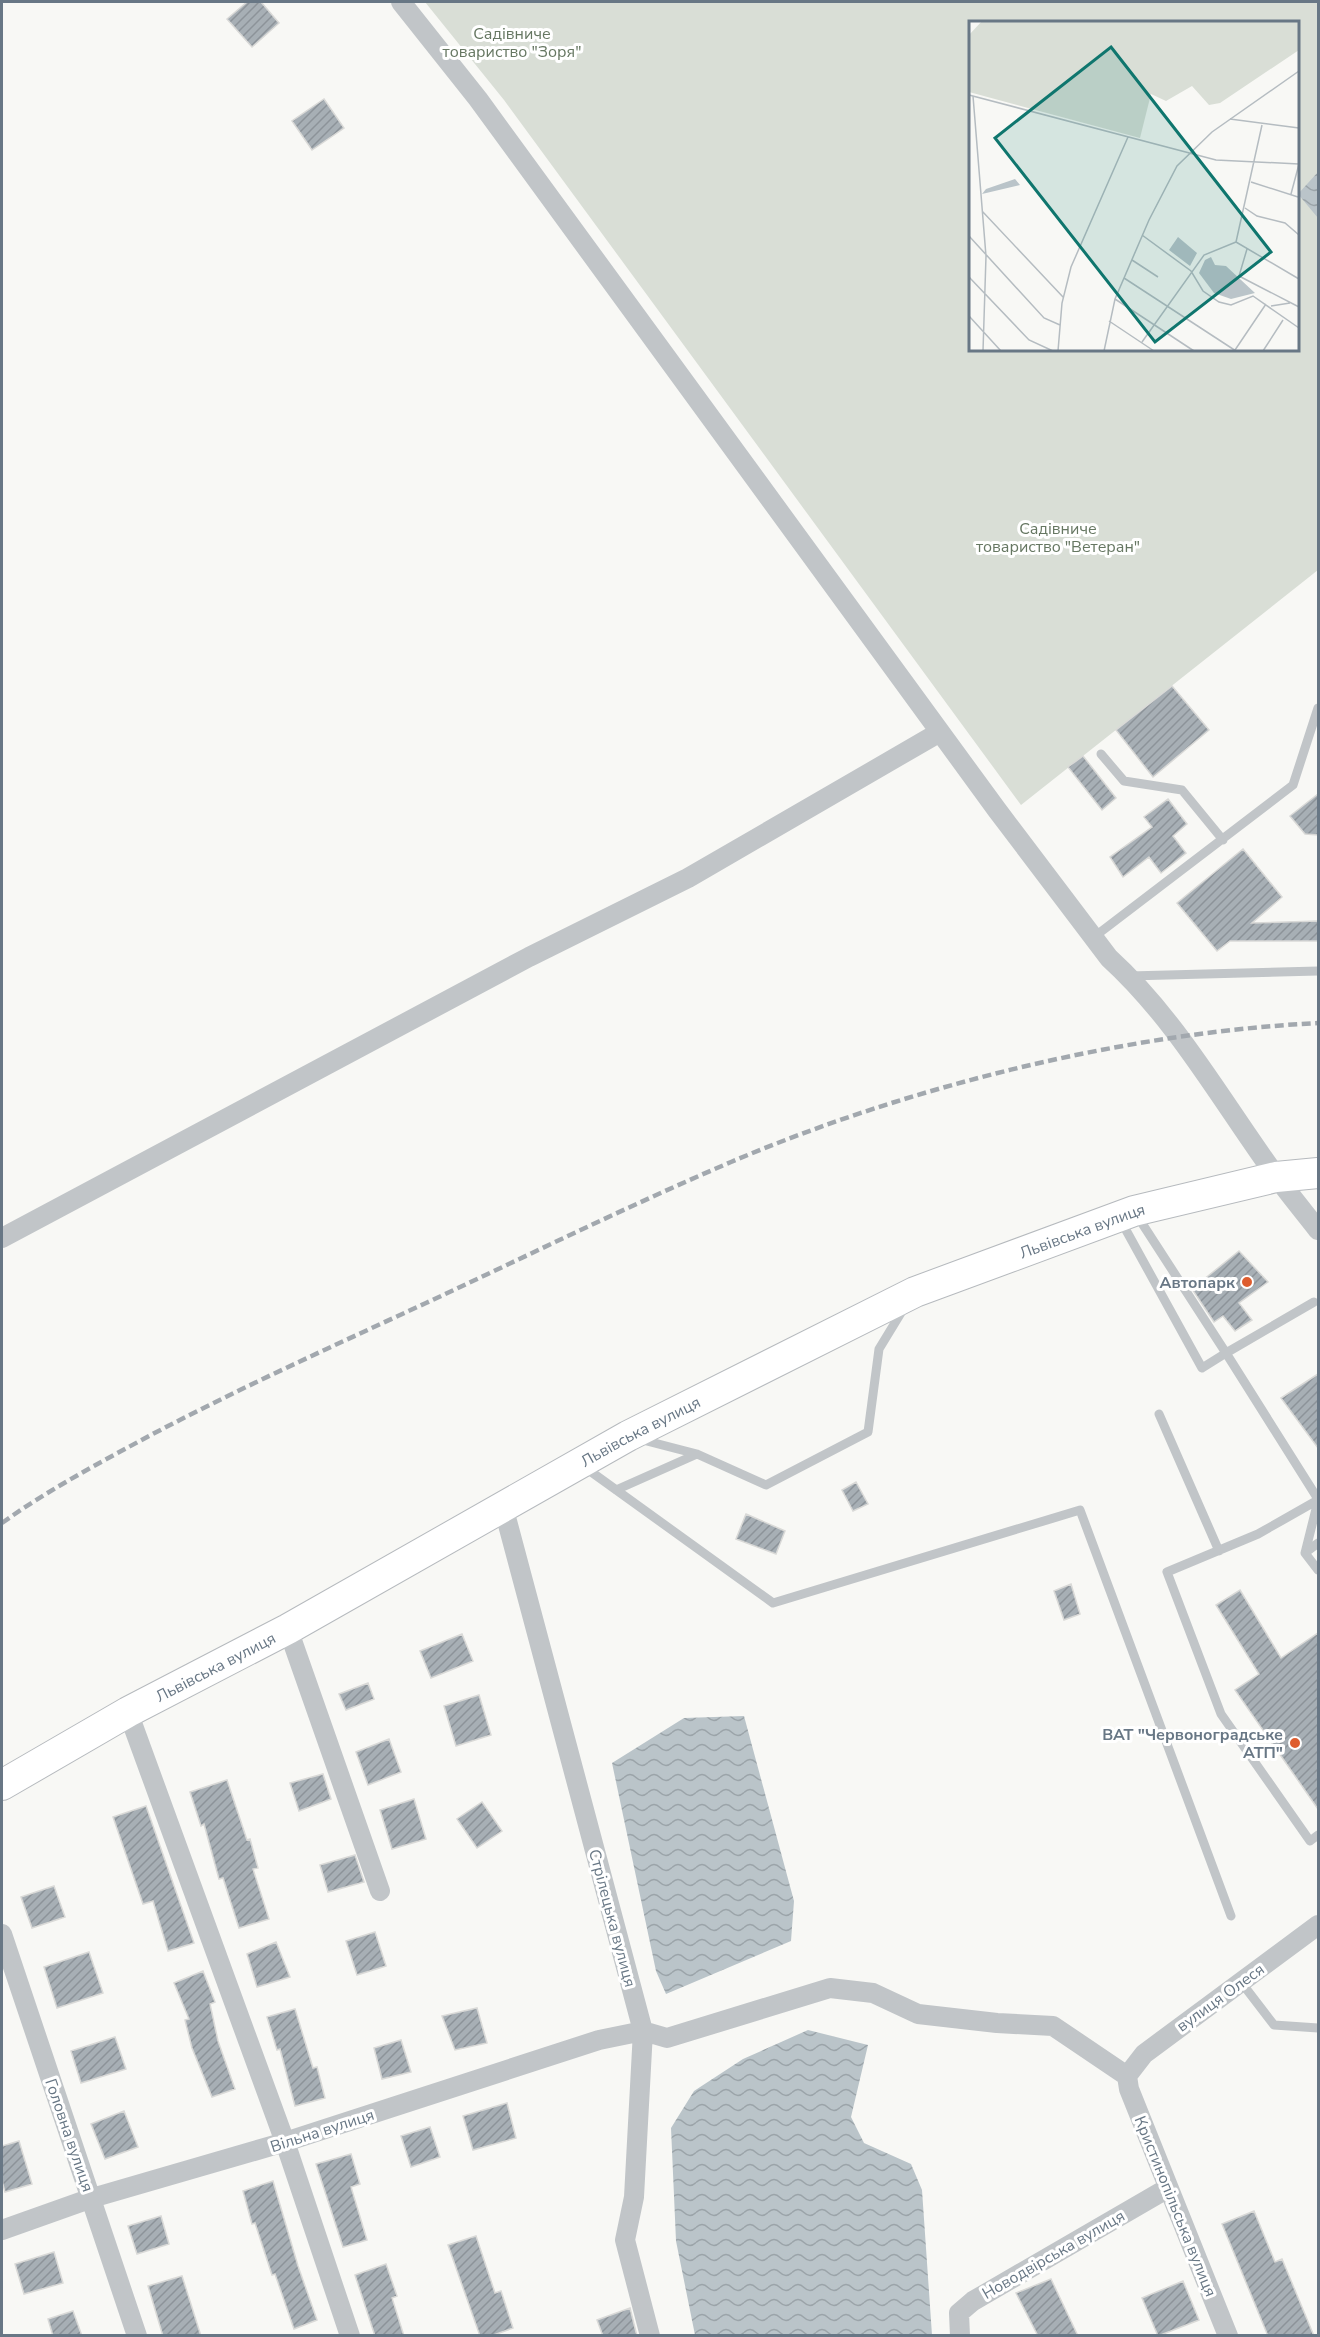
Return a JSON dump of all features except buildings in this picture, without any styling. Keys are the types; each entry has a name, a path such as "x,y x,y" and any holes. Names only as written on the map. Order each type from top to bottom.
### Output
{"main road":[{"name":"Львівська вулиця","path":"2,1785 128,1712 288,1629 628,1436 915,1292 1126,1213 1276,1177 1318,1173"}],"street":[{"path":"401,2 478,99 940,732 1109,958 1129,976 1180,1037 1276,1177 1318,1230"},
{"path":"2,1238 529,957 688,878 940,732"},
{"name":"Стрілецька вулиця","path":"502,1506 644,2031 634,2197 626,2240 650,2336"},
{"path":"288,1629 380,1891"},
{"path":"128,1712 285,2142 350,2336"},
{"name":"вулиця Олеся","path":"1127,2076 1144,2054 1318,1925"},
{"name":"Головна вулиця","path":"2,1934 137,2336"},
{"path":"644,2031 667,2038 830,1988 873,1994 918,2014 997,2023 1053,2026 1127,2076"},
{"name":"Вільна вулиця","path":"2,2230 92,2198 285,2142 599,2040 644,2031"},
{"name":"Кристинопільська вулиця","path":"1127,2076 1129,2089 1228,2336"},
{"name":"Новодвірська вулиця","path":"960,2336 959,2313 973,2301 1168,2188"}],"lane":[{"path":"1094,937 1293,785 1318,708"},
{"path":"1101,754 1124,781 1182,790 1223,840"},
{"path":"1129,976 1318,971"},
{"path":"1126,1213 1226,1353 1318,1500 1305,1553"},
{"path":"1126,1213 1202,1368 1314,1302"},
{"path":"628,1436 697,1454 766,1485 868,1432 879,1349 915,1292"},
{"path":"1159,1414 1219,1551"},
{"path":"616,1490 697,1454"},
{"path":"579,1463 773,1602 1080,1510 1231,1916"},
{"path":"1318,1500 1257,1534 1167,1572 1221,1714 1310,1841 1318,1835"},
{"path":"1305,1553 1318,1543"},
{"path":"1305,1553 1318,1570"},
{"path":"1241,1982 1274,2025 1318,2028"}],"green space":[{"name":"Садівниче товариство \"Ветеран\"","path":"425,2 1318,2 1318,570 1021,805 504,100"}],"water":[{"path":"1318,172 1318,218 1299,195"},
{"path":"744,1716 794,1901 791,1941 666,1994 656,1971 612,1763 684,1718"},
{"path":"808,2030 868,2045 851,2117 864,2143 911,2164 922,2190 932,2335 695,2335 676,2241 671,2128 694,2091 743,2059"}],"railway":[{"path":"2,1523 37,1499 93,1467 252,1384 654,1196 800,1135 944,1087 1094,1051 1170,1038 1318,1023"}],"place":[{"name":"Автопарк","path":"1247,1282"},
{"name":"ВАТ \"Червоноградське АТП\"","path":"1295,1743"}],"park label":[{"name":"Садівниче товариство \"Зоря\"","path":"512,42"}]}
